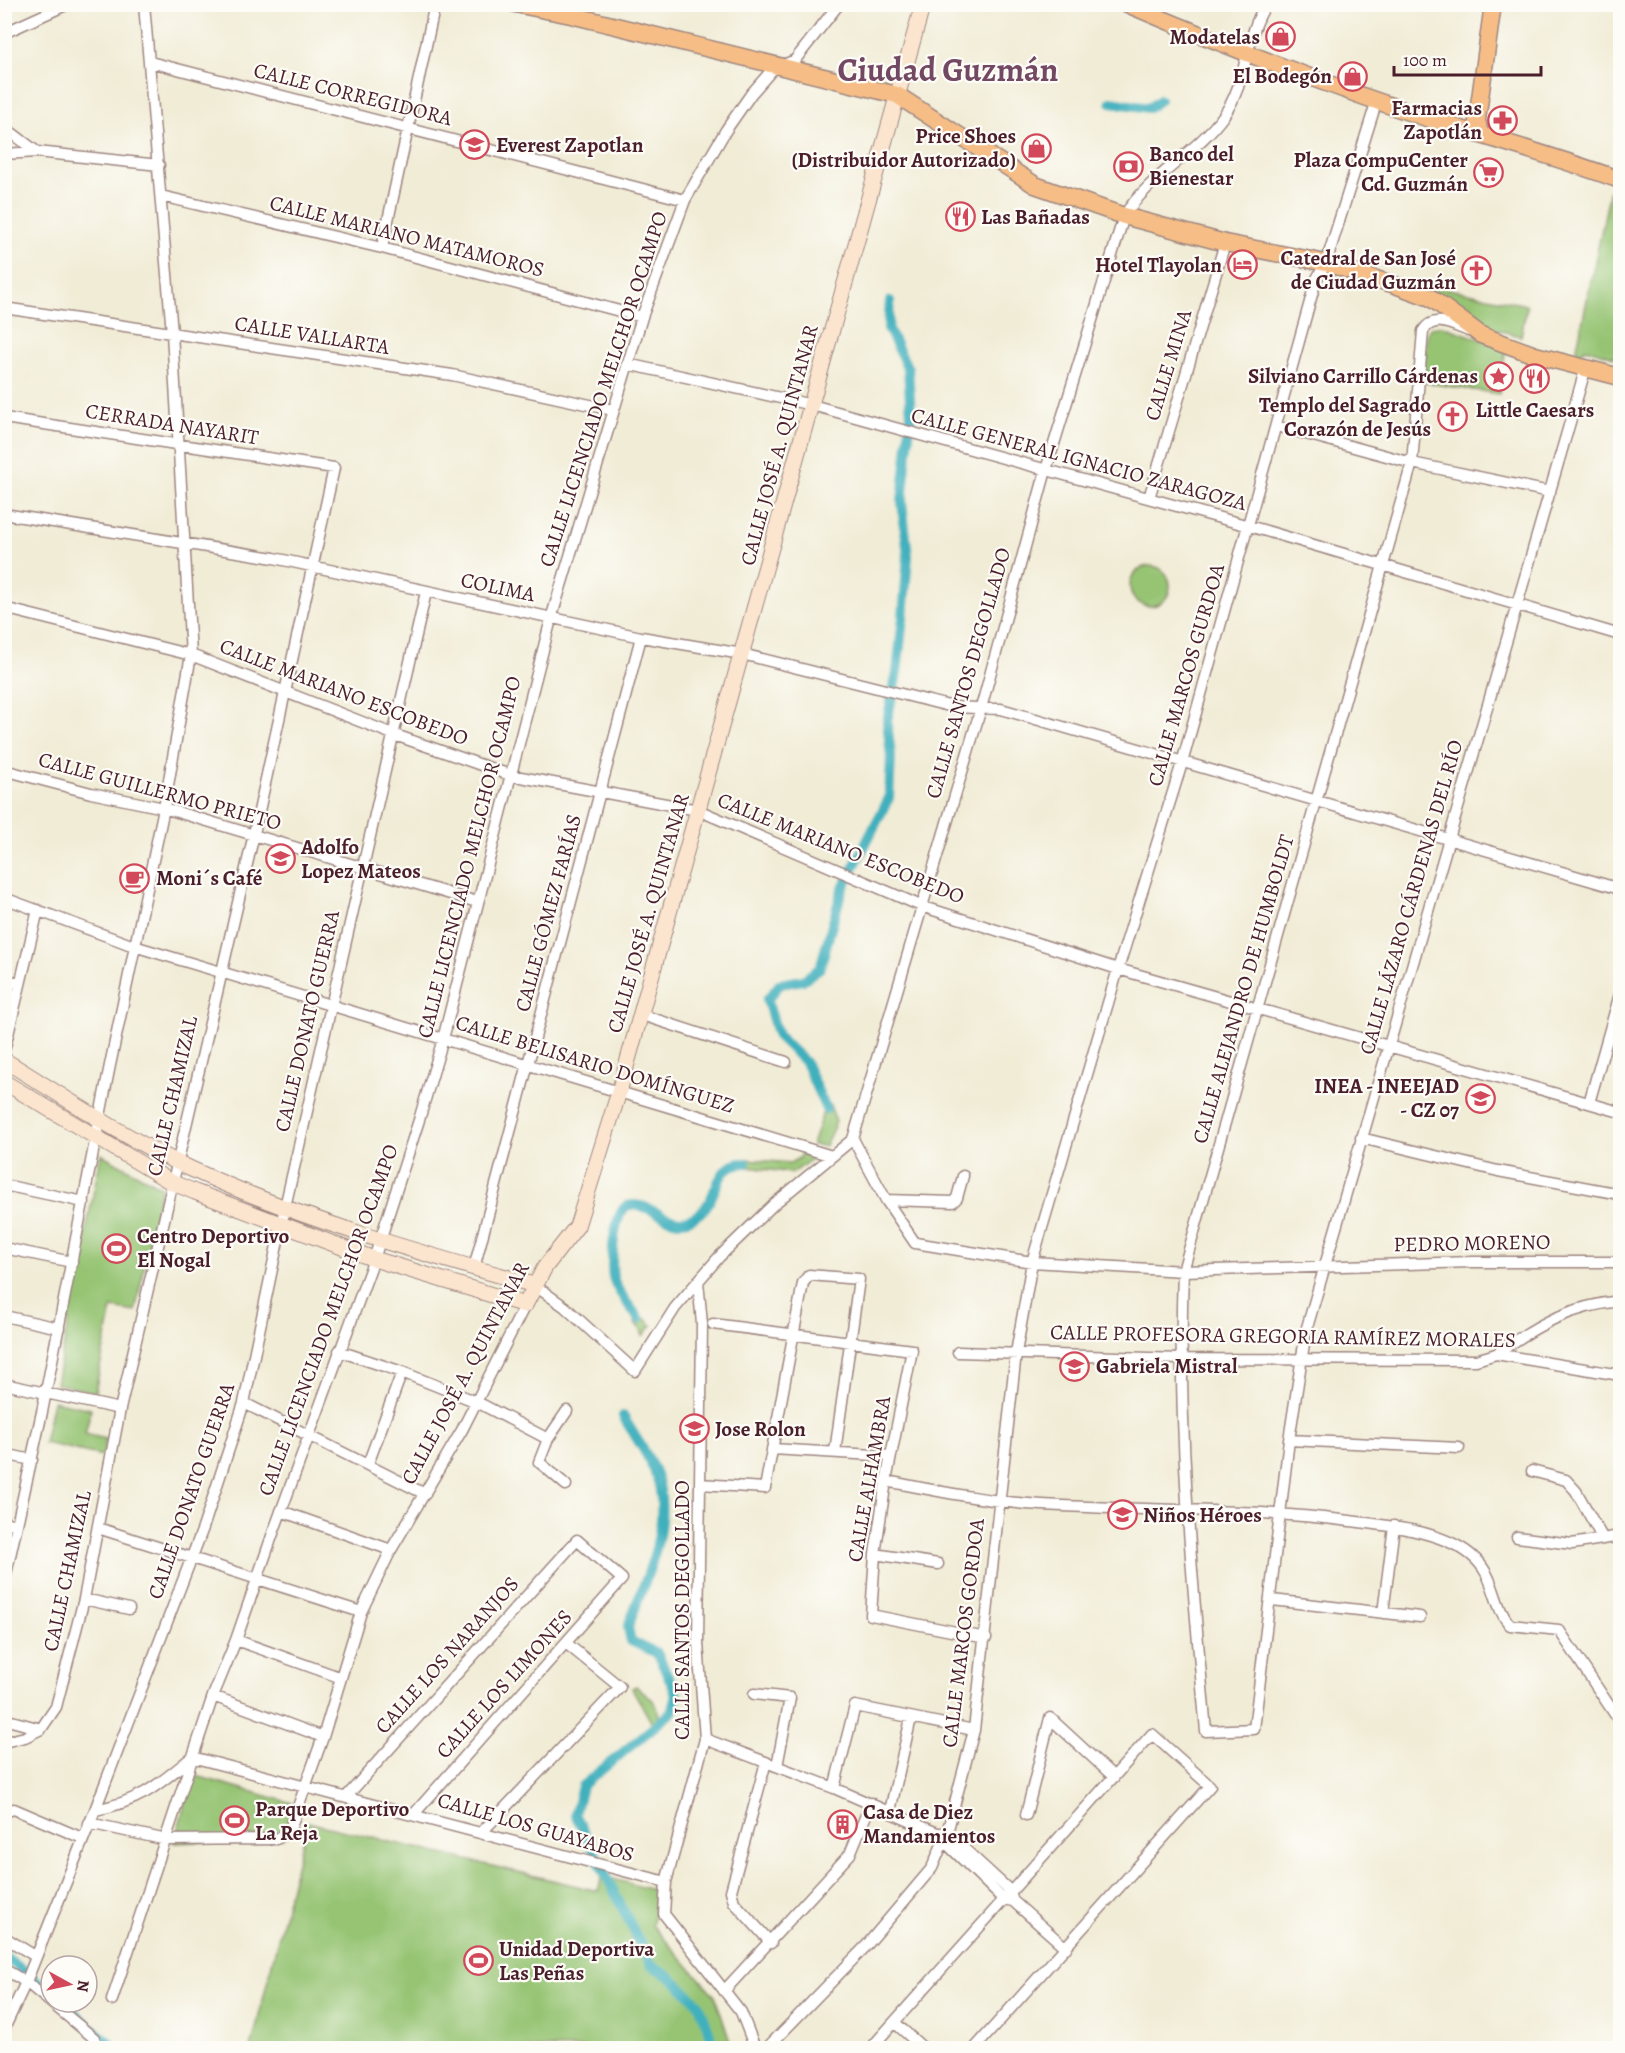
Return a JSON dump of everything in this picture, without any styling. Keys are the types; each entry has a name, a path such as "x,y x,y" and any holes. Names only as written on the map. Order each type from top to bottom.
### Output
{"main road":[{"path":"515,4 783,65 897,95 1035,185 1124,216 1225,243 1326,263 1431,298 1481,335 1535,355 1620,376"},
{"path":"1127,4 1248,54 1472,132 1554,155 1620,180"},
{"path":"1472,132 1482,4"},
{"path":"1472,132 1477,120 1493,4"}],"street":[{"path":"4,33 69,4"},
{"path":"4,1583 46,1393 134,946 164,808 191,655 172,333 144,4"},
{"path":"382,248 435,4"},
{"name":"CALLE LICENCIADO MELCHOR OCAMPO","path":"112,2000 213,1696 236,1640 380,1240 443,1039 550,619 642,317 685,200 726,130 751,94 772,70 795,60 839,4"},
{"name":"CALLE JOSÉ A. QUINTANAR","path":"89,1823 166,1840 276,1839 289,1832 323,1737 339,1677 361,1612 392,1551 477,1402 534,1285 577,1226 642,1016 923,4"},
{"name":"CALLE SANTOS DEGOLLADO","path":"853,1138 981,708 1046,470 1124,216 1143,189 1211,132 1236,98 1248,54 1247,45 1266,4"},
{"name":"CALLE CORREGIDORA","path":"150,62 685,200"},
{"name":"CALLE MARCOS GURDOA","path":"1032,1262 1118,969 1182,763 1316,280 1326,263 1377,100"},
{"path":"4,127 37,152"},
{"path":"4,154 37,152 159,165"},
{"name":"CALLE MARIANO MATAMOROS","path":"161,196 382,248 642,317"},
{"name":"CALLE MINA","path":"1149,498 1225,243"},
{"name":"CALLE VALLARTA","path":"4,308 391,368 452,375 612,410"},
{"name":"CALLE ALEJANDRO DE HUMBOLDT","path":"1254,1729 1206,1731 1187,1509 1180,1359 1183,1271 1412,463 1425,327 1432,322 1442,321 1481,335"},
{"name":"CALLE GENERAL IGNACIO ZARAGOZA","path":"627,364 812,405 922,435 1249,526 1620,635"},
{"name":"CALLE LÁZARO CÁRDENAS DEL RÍO","path":"1254,1729 1272,1600 1289,1440 1306,1331 1387,1045 1586,367"},
{"name":"CERRADA NAYARIT","path":"4,418 334,468"},
{"path":"1276,426 1412,463 1550,492"},
{"name":"CALLE CHAMIZAL","path":"40,1729 56,1707 84,1599 120,1409 171,1182 254,834 334,468"},
{"name":"COLIMA","path":"4,514 314,566 550,619 742,654 954,706 1001,709 1620,889"},
{"name":"CALLE DONATO GUERRA","path":"4,2029 27,1979 95,1810 192,1557 244,1403 285,1207 426,592"},
{"name":"CALLE MARIANO ESCOBEDO","path":"4,608 191,655 395,735 510,775 698,810 921,906 1118,969 1620,1112"},
{"name":"CALLE GÓMEZ FARÍAS","path":"474,1268 641,637"},
{"name":"CALLE GUILLERMO PRIETO","path":"4,770 91,793 164,808 254,834 362,870 477,902"},
{"name":"CALLE BELISARIO DOMÍNGUEZ","path":"4,898 134,946 832,1156"},
{"path":"4,1051 38,910"},
{"path":"4,978 19,984"},
{"path":"1589,1103 1620,994"},
{"path":"642,1016 786,1062"},
{"path":"4,1060 177,1162 285,1207 380,1240 534,1285 566,1307 635,1371 675,1308 698,1281 774,1204 853,1138 886,1200 915,1243 1032,1262 1183,1271 1325,1265"},
{"path":"4,1082 171,1182 374,1258 525,1305"},
{"path":"1361,1138 1498,1171 1620,1194"},
{"path":"886,1200 953,1202 957,1198 963,1176"},
{"path":"4,1185 84,1202"},
{"path":"4,1248 72,1262"},
{"name":"CALLE MARCOS GORDOA","path":"767,2049 880,1930 932,1868 943,1836 974,1730 1016,1353 1032,1262"},
{"name":"PEDRO MORENO","path":"1325,1265 1620,1262"},
{"path":"700,1484 765,1488 803,1283 808,1275 859,1280 835,1452"},
{"name":"CALLE SANTOS DEGOLLADO","path":"698,1281 702,1324 698,1642 705,1739 666,1882 664,1914 741,2012 755,2049"},
{"path":"1496,1354 1549,1319 1583,1306 1620,1300"},
{"path":"4,1316 59,1328"},
{"path":"713,1324 850,1342"},
{"name":"CALLE ALHAMBRA","path":"850,1342 912,1350 886,1481 875,1554 871,1615 986,1638"},
{"path":"339,1351 402,1372 477,1402 548,1439"},
{"name":"CALLE PROFESORA GREGORIA RAMÍREZ MORALES","path":"958,1352 1180,1359 1302,1357 1476,1360 1496,1354 1620,1375"},
{"path":"368,1464 402,1372"},
{"path":"4,1384 120,1409"},
{"path":"244,1403 425,1494"},
{"path":"566,1485 539,1462 548,1439 567,1411"},
{"path":"1289,1440 1459,1448"},
{"path":"772,1449 891,1456"},
{"path":"4,1454 32,1460"},
{"path":"1532,1471 1566,1480 1576,1491 1603,1539"},
{"path":"886,1481 998,1502 1281,1512 1394,1526 1452,1543 1471,1554 1485,1569 1504,1618 1510,1625 1519,1628 1548,1627 1559,1630 1620,1722"},
{"path":"281,1511 392,1551"},
{"path":"4,1522 17,1525"},
{"path":"1383,1613 1394,1526"},
{"path":"98,1528 361,1612"},
{"path":"1517,1537 1572,1544 1620,1536"},
{"name":"CALLE LOS NARANJOS","path":"347,1796 577,1540 622,1580"},
{"path":"875,1554 938,1564"},
{"name":"CALLE LOS LIMONES","path":"414,1814 622,1580"},
{"path":"84,1599 129,1609"},
{"path":"1272,1600 1420,1617"},
{"path":"236,1640 339,1677"},
{"path":"481,1833 620,1687 567,1644"},
{"path":"754,1694 790,1698 777,1766"},
{"path":"213,1696 323,1737"},
{"path":"834,1788 855,1706 974,1730"},
{"path":"890,1811 912,1718"},
{"path":"1026,1815 1050,1718 1114,1777"},
{"path":"4,1719 40,1729"},
{"path":"4,1742 25,1737 40,1729"},
{"path":"871,2049 1152,1734 1210,1786 975,2049"},
{"path":"705,1739 871,1803 943,1836 1066,1948"},
{"path":"95,1810 123,1804 146,1794 192,1757"},
{"name":"CALLE LOS GUAYABOS","path":"192,1757 414,1814 586,1863 666,1882"},
{"path":"765,1762 731,1892 734,1902 771,1943"},
{"path":"724,1991 771,1943 850,1854 871,1803"},
{"path":"4,1812 14,1809 82,1838"},
{"path":"4,1937 34,1960"},
{"path":"4,1969 27,1979 96,2043"},
{"path":"894,2022 923,2049"}],"green space":[{"path":"1610,190 1620,193 1620,359 1585,348 1575,357"},
{"path":"1420,283 1527,305 1521,336 1481,326"},
{"path":"1442,326 1506,348 1499,394 1422,382 1427,333 1431,327"},
{"path":"1150,566 1164,572 1170,586 1164,600 1150,606 1136,600 1130,586 1136,572"},
{"path":"830,1105 836,1122 825,1146 812,1145 824,1109"},
{"name":"Centro Deportivo El Nogal","path":"101,1154 161,1187 135,1312 112,1308 95,1392 56,1384"},
{"path":"801,1154 813,1158 793,1173 748,1167 748,1159 790,1163 799,1158"},
{"path":"642,1316 652,1325 643,1336 635,1323"},
{"path":"53,1401 91,1409 85,1434 106,1439 103,1456 44,1443"},
{"path":"636,1686 650,1697 656,1706 659,1724 654,1727 632,1688"},
{"name":"Parque Deportivo La Reja","path":"193,1775 292,1803 283,1838 174,1843"},
{"name":"Unidad Deportiva Las Peñas","path":"307,1822 598,1891 602,1876 660,1892 652,1925 715,1996 732,2048 251,2048"}],"waterway":[{"path":"1111,102 1149,108 1160,100"},
{"path":"826,1109 805,1062 778,1036 767,1000 780,984 803,980 820,968 842,890 889,798 891,756 887,721 897,673 908,556 902,502 911,415 908,369 888,328 890,301"},
{"path":"639,1319 618,1290 613,1274 612,1252 616,1228 623,1210 627,1206 636,1205 671,1219 680,1221 690,1219 706,1206 722,1175 735,1164 746,1163"},
{"path":"623,1416 645,1452 658,1480 662,1508 653,1560 628,1627 631,1641 657,1653 677,1695 672,1712 582,1786 575,1814 651,1965 672,1978 699,2004 715,2048"},
{"path":"4,1956 39,1983"},
{"path":"76,2014 115,2048"}],"place":[{"name":"Modatelas","path":"1281,37"},
{"name":"El Bodegón","path":"1353,76"},
{"name":"Farmacias Zapotlán","path":"1503,120"},
{"name":"Everest Zapotlan","path":"475,145"},
{"name":"Price Shoes (Distribuidor Autorizado)","path":"1037,148"},
{"name":"Banco del Bienestar","path":"1128,166"},
{"name":"Plaza CompuCenter Cd. Guzmán","path":"1489,172"},
{"name":"Las Bañadas","path":"960,217"},
{"name":"Hotel Tlayolan","path":"1243,265"},
{"name":"Catedral de San José de Ciudad Guzmán","path":"1477,270"},
{"name":"Silviano Carrillo Cárdenas","path":"1499,376"},
{"name":"Little Caesars","path":"1535,379"},
{"name":"Templo del Sagrado Corazón de Jesús","path":"1452,417"},
{"name":"Adolfo Lopez Mateos","path":"280,859"},
{"name":"Moni´s Café","path":"135,878"},
{"name":"INEA - INEEJAD - CZ 07","path":"1480,1098"},
{"name":"Centro Deportivo El Nogal","path":"116,1248"},
{"name":"Gabriela Mistral","path":"1075,1366"},
{"name":"Jose Rolon","path":"694,1429"},
{"name":"Niños Héroes","path":"1122,1515"},
{"name":"Parque Deportivo La Reja","path":"234,1821"},
{"name":"Casa de Diez Mandamientos","path":"842,1824"},
{"name":"Unidad Deportiva Las Peñas","path":"478,1961"}],"district":[{"name":"Ciudad Guzmán","path":"948,69"}]}
